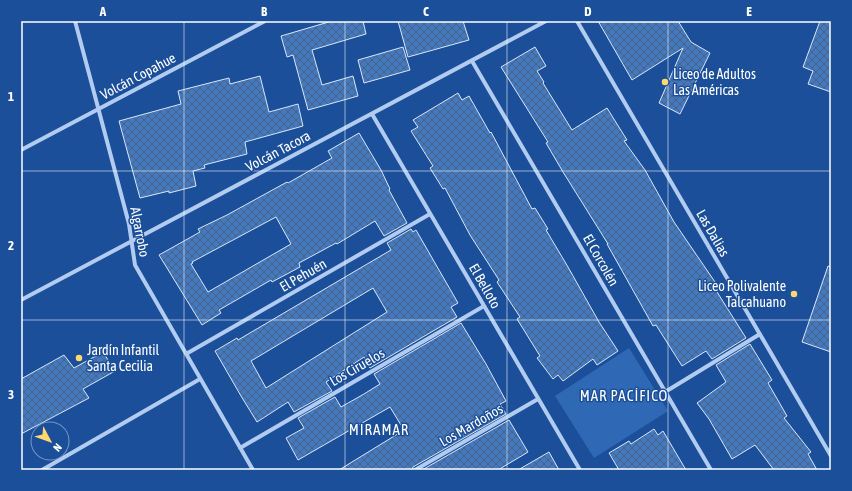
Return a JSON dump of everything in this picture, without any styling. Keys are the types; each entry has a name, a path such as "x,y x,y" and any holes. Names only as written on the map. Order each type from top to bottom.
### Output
{"street":[{"name":"Algarrobo","path":"74,21 129,224 135,265 253,470"},
{"name":"Volcán Copahue","path":"21,150 265,21"},
{"name":"Volcán Tacora","path":"21,300 546,21"},
{"name":"Las Dalias","path":"577,21 831,456"},
{"name":"El Corcolén","path":"472,61 710,470"},
{"name":"El Belloto","path":"372,114 580,470"},
{"name":"El Pehuén","path":"186,354 430,214"},
{"name":"Los Ciruelos","path":"240,448 484,306"},
{"path":"665,392 760,334"},
{"path":"42,470 200,379"},
{"name":"Los Mardoños","path":"415,470 538,399"}],"shaded area":[{"path":"629,348 668,411 594,458 555,396"}],"building":[{"path":"332,21 363,21 366,34 312,50 322,85 353,76 358,96 308,110 293,55 287,57 281,36"},
{"path":"398,21 463,21 469,40 408,57"},
{"name":"Liceo de Adultos Las Américas","path":"598,21 678,21 691,42 710,53 680,114 659,103 683,48 632,80"},
{"path":"820,21 831,21 831,92 808,84 813,71 803,67"},
{"path":"403,47 410,70 364,83 358,60"},
{"path":"535,47 546,66 537,71 572,130 607,108 627,140 624,141 645,170 674,222 715,282 712,284 746,338 712,359 706,351 682,366 656,325 653,326 608,244 563,172 546,143 548,142 501,67"},
{"path":"260,76 269,112 298,104 303,126 245,142 247,154 204,165 205,168 193,171 196,186 140,198 119,121 181,104 178,91 229,78 230,84"},
{"path":"458,93 462,100 469,96 490,133 491,132 532,209 535,208 548,229 546,230 599,322 618,351 597,365 593,359 563,381 558,375 553,379 537,358 540,356 517,319 520,317 497,282 499,280 470,235 445,188 443,189 430,168 433,166 411,131 418,127 413,120"},
{"path":"359,133 381,170 390,189 389,190 407,223 384,236 375,221 337,244 336,243 299,263 300,267 272,282 271,280 219,310 221,313 202,325 159,255 200,232 198,229 287,182 288,183 332,158 328,151","holes":["276,217 291,244 208,292 191,264 193,263 192,262"]},
{"path":"411,229 413,232 416,230 458,303 451,307 457,317 370,368 364,357 326,382 332,391 294,412 288,402 257,422 215,351 237,338 238,340 391,250 387,243","holes":["373,288 387,312 266,388 251,361"]},
{"path":"828,266 831,267 831,352 802,342"},
{"path":"461,323 506,401 500,404 506,414 413,467 412,470 339,470 404,430 390,407 298,460 286,438 304,428 298,418 335,397 341,407 364,394 380,384 374,374"},
{"path":"750,344 772,380 768,383 787,416 784,418 811,452 808,454 817,470 774,470 755,445 732,459 709,419 697,403 726,382 716,365"},
{"path":"103,352 115,371 83,389 89,398 46,421 30,421 30,429 21,434 21,379 64,355 74,368"},
{"path":"509,420 528,452 498,470 422,470"},
{"path":"654,429 658,435 663,431 686,470 619,470 609,453 629,441 631,444"},
{"path":"549,452 559,470 518,470"}],"place":[{"name":"Liceo de Adultos Las Américas","path":"665,82"},
{"name":"Liceo Polivalente Talcahuano","path":"794,294"},
{"name":"Jardín Infantil Santa Cecilia","path":"79,358"}],"district":[{"name":"MAR PACÍFICO","path":"624,395"},
{"name":"MIRAMAR","path":"379,429"}]}
